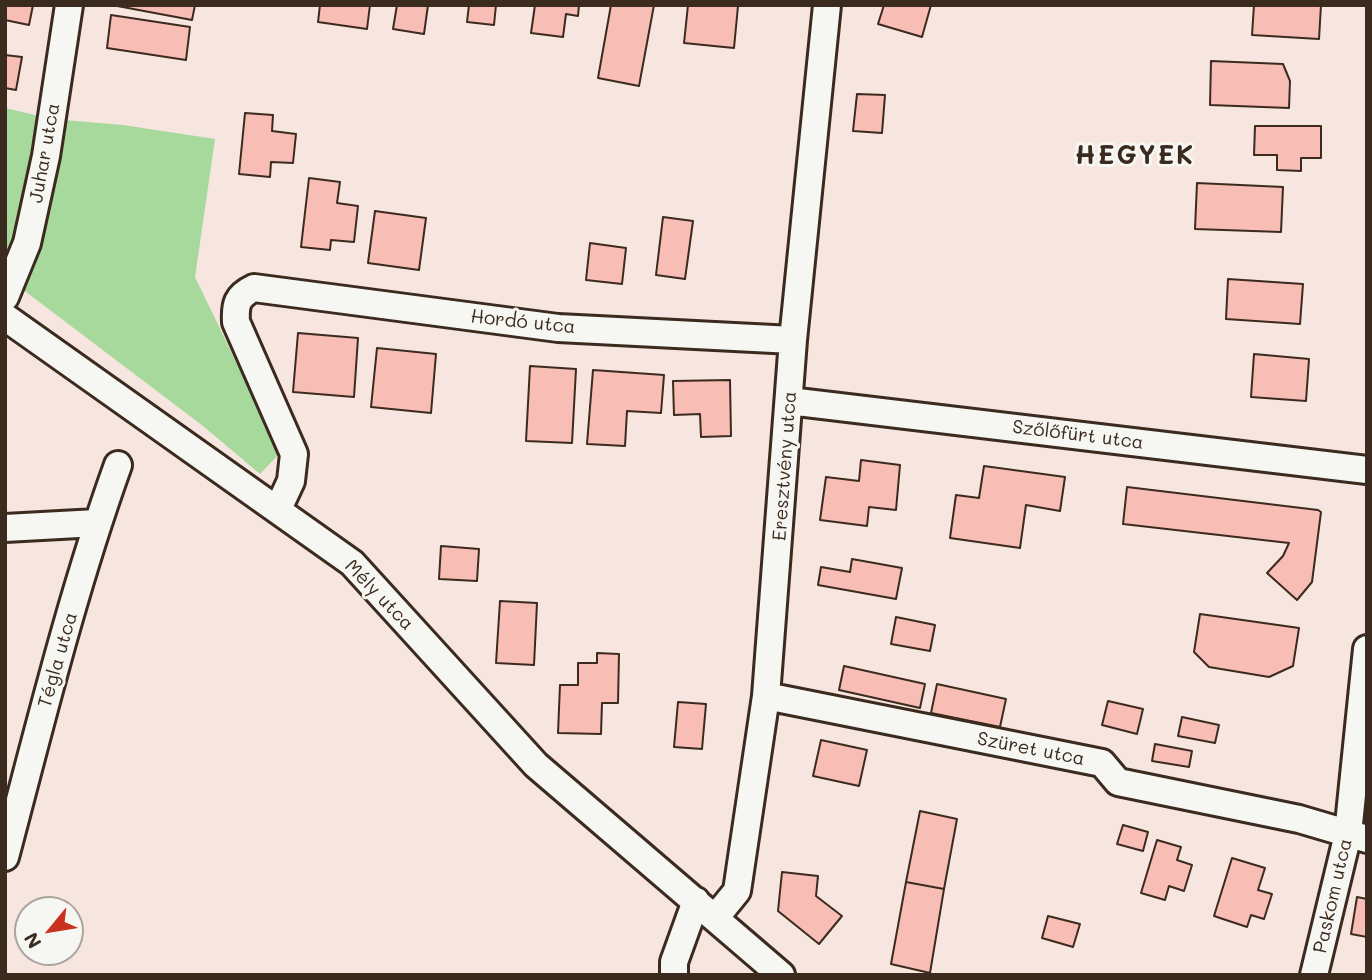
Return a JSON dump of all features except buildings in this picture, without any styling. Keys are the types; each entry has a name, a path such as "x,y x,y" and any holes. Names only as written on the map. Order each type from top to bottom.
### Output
{"street":[{"name":"Juhar utca","path":"5,298 27,243 46,156 69,5"},
{"name":"Eresztvény utca","path":"706,909 737,891 766,696 793,340 827,5"},
{"name":"Hordó utca","path":"278,509 291,481 294,454 236,322 235,304 243,293 254,288 558,328 793,340"},
{"name":"Mély utca","path":"5,317 352,563 536,765 781,975"},
{"name":"Szőlőfürt utca","path":"789,401 1367,470"},
{"name":"Tégla utca","path":"5,857 46,698 97,523 118,465"},
{"path":"5,528 97,523"},
{"name":"Paskom utca","path":"1314,975 1357,837 1367,649"},
{"name":"Szüret utca","path":"766,696 1102,763 1118,782 1299,819 1357,837"},
{"path":"674,975 674,962 706,909"}],"green space":[{"path":"5,108 52,119 123,125 215,139 195,277 280,453 260,474 203,426 5,276"}],"district":[{"name":"HEGYEK","path":"1135,156"}]}
